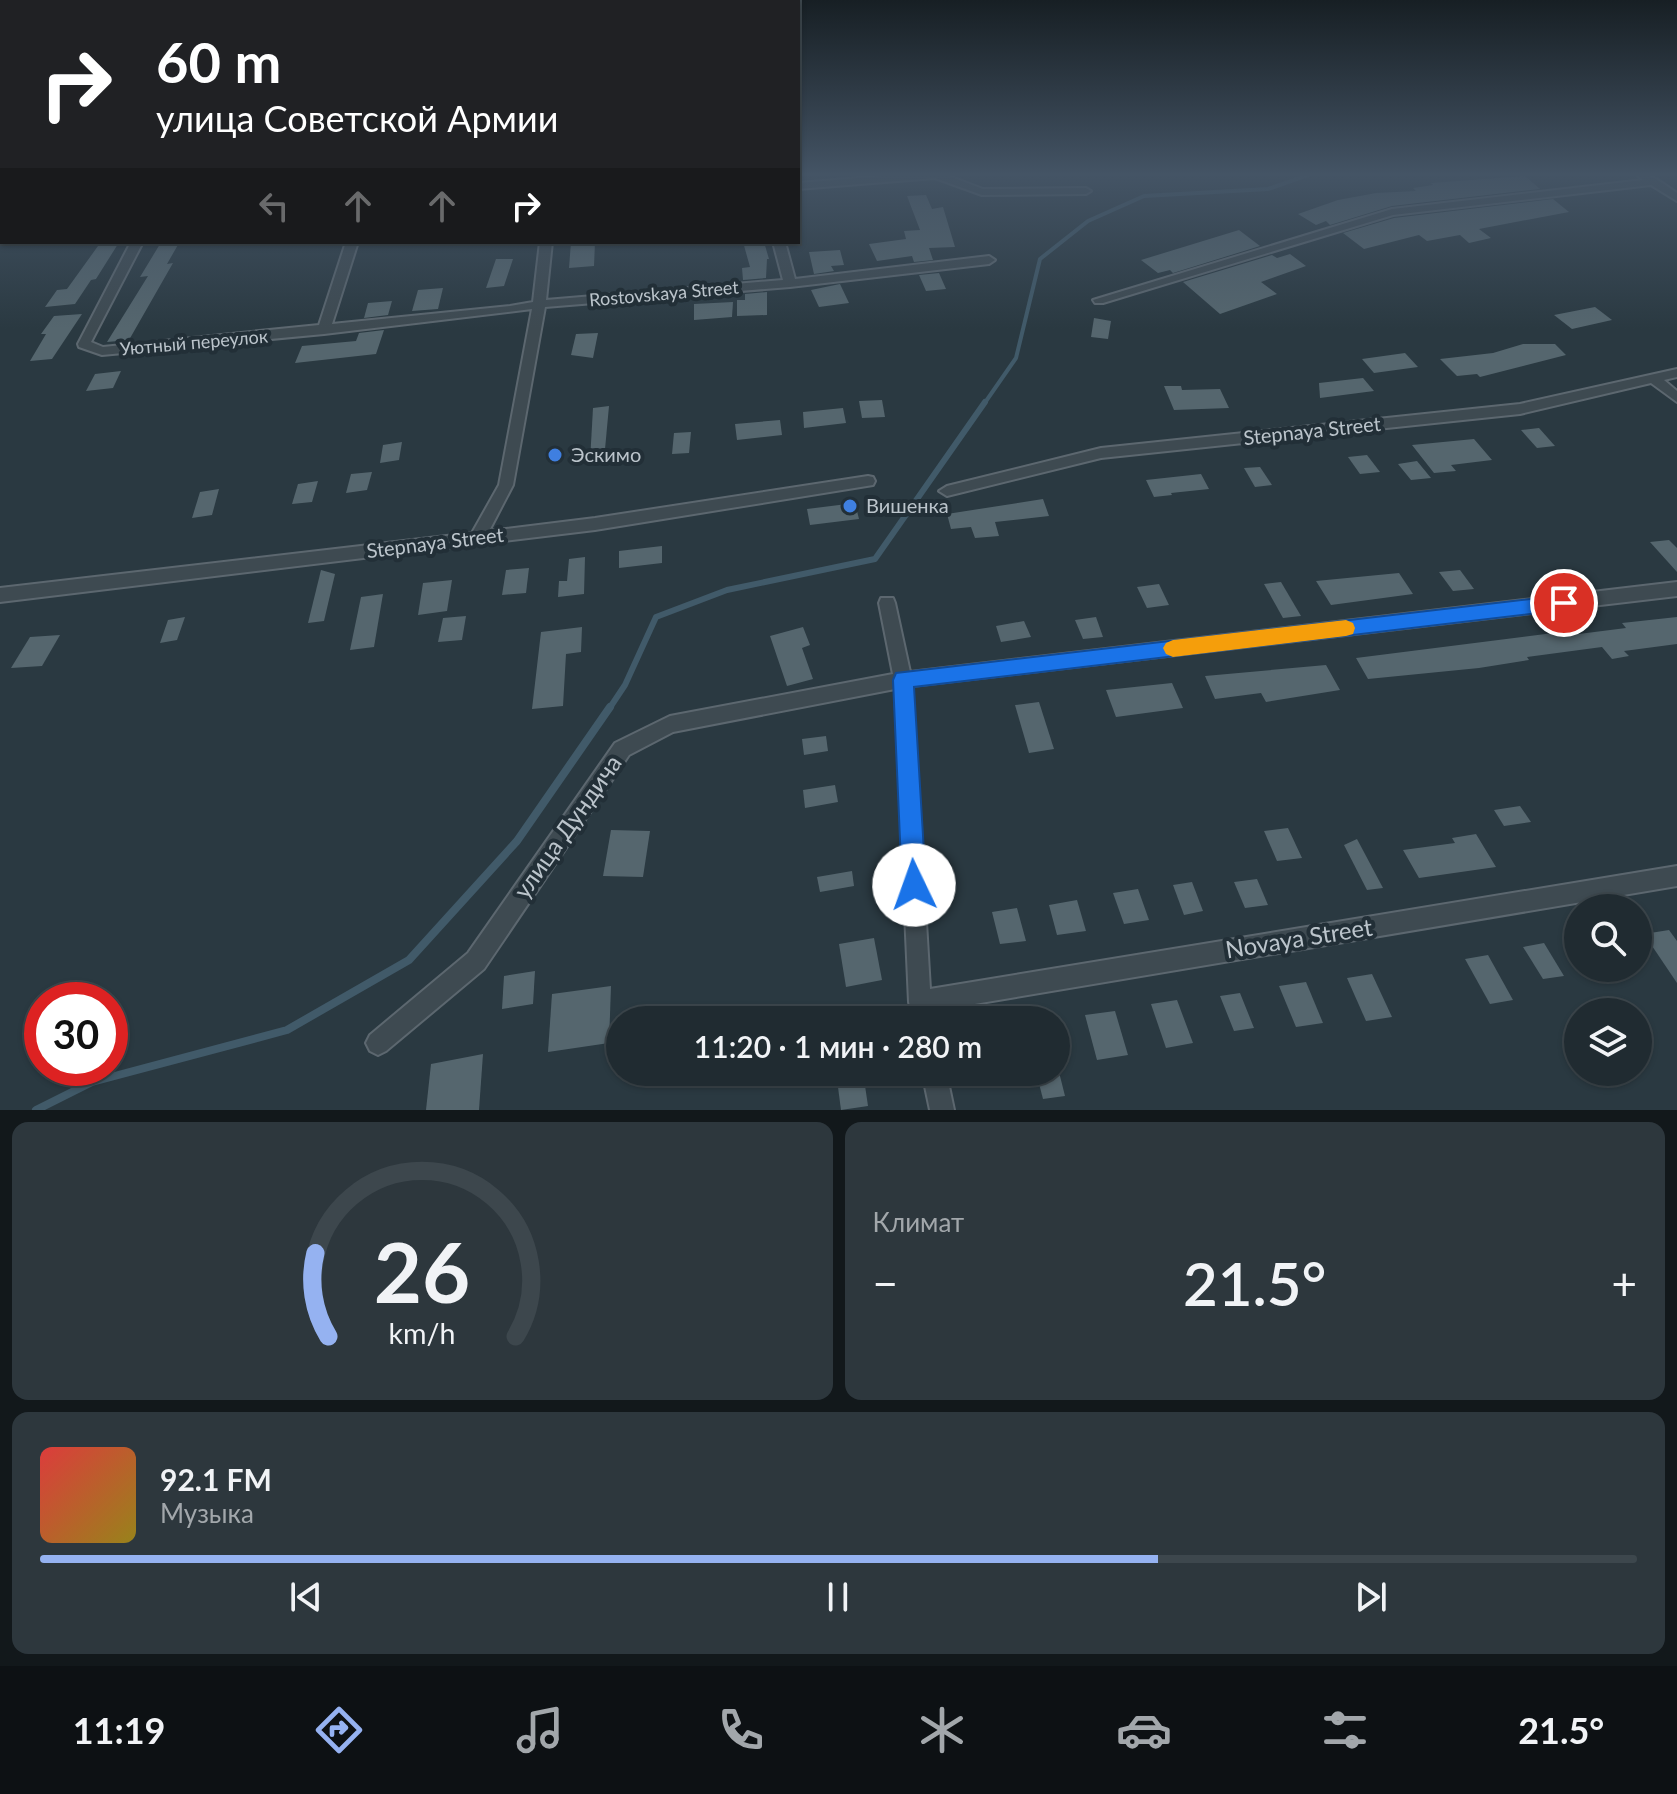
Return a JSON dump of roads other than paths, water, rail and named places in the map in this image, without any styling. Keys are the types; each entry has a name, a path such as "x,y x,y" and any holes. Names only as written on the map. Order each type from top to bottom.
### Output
{"street":[{"path":"1099,300 1349,225"},
{"name":"Уютный переулок","path":"136,244 84,344 102,351 510,310 539,304"},
{"path":"324,330 351,244"},
{"path":"477,538 506,485 539,304 546,244"},
{"path":"780,244 790,283"},
{"name":"Rostovskaya Street","path":"539,304 790,283 989,260"},
{"name":"Stepnaya Street","path":"947,491 1101,453 1520,409 1677,373"},
{"path":"1654,379 1677,398"},
{"name":"Stepnaya Street","path":"0,595 595,524 868,481"},
{"name":"улица Дундича","path":"378,1043 476,961 622,749 670,724 903,680 1677,589"},
{"path":"887,603 903,680 922,1006"},
{"name":"Novaya Street","path":"950,1006 1677,876"},
{"path":"937,1086 942,1110"}],"waterway":[{"path":"984,404 1016,358 1040,259 1083,225"},
{"path":"609,709 625,685 656,617 727,590 875,559 985,402"},
{"path":"36,1110 92,1082 287,1030 409,960 517,841 610,707"}],"place":[{"name":"Эскимо","path":"555,455"},
{"name":"Вишенка","path":"850,506"}]}
